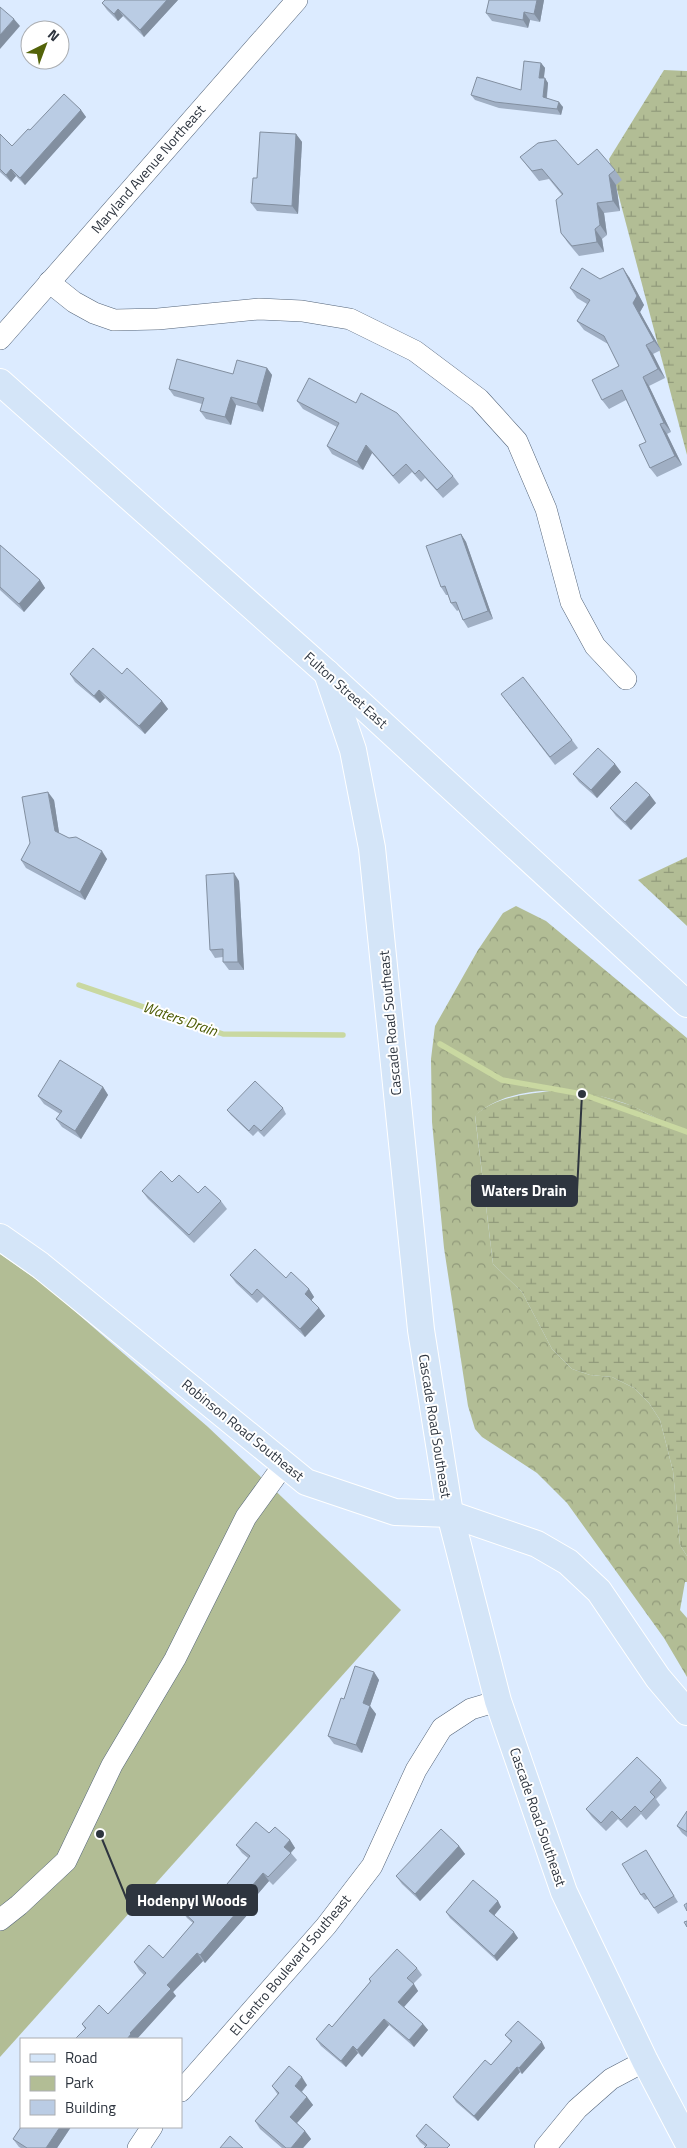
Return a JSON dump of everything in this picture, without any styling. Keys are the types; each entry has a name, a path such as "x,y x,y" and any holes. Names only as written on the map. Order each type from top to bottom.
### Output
{"main road":[{"name":"Fulton Street East","path":"0,382 327,673 687,1004"},
{"name":"Cascade Road Southeast","path":"327,673 353,750 372,848 417,1303 436,1437 450,1514 498,1701 564,1892 645,2061 684,2126"},
{"name":"Robinson Road Southeast","path":"0,1237 40,1265 306,1482 395,1512 450,1514 537,1544 568,1562 599,1591 658,1678 687,1712"}],"street":[{"name":"Maryland Avenue Northeast","path":"0,339 297,0"},
{"path":"50,282 74,302 94,313 114,320 158,319 259,309 302,312 350,319 415,351 479,399 517,441 546,509 572,602 594,646 626,679"},
{"path":"0,1920 19,1906 66,1861 112,1765 175,1659 246,1517 285,1463"},
{"name":"El Centro Boulevard Southeast","path":"182,2090 326,1926 372,1866 416,1770 442,1728 471,1709 498,1701"},
{"path":"545,2148 577,2110 611,2079 645,2061"},
{"path":"138,2148 151,2128"}],"green space":[{"path":"664,70 687,71 687,455 609,159"},
{"path":"687,857 687,926 638,880"},
{"path":"516,906 546,921 687,1038 687,1134 632,1106 594,1095 573,1092 530,1092 491,1104 475,1116 493,1264 522,1292 552,1349 572,1369 590,1375 612,1377 634,1388 649,1403 660,1420 673,1471 680,1545 687,1556 687,1582 685,1582 680,1610 687,1618 687,1677 664,1638 567,1503 537,1473 482,1437 475,1429 468,1406 444,1248 432,1122 431,1059 435,1026 478,950 503,913"},
{"path":"559,1090 594,1094 633,1106 687,1134 687,1556 680,1545 673,1471 660,1420 649,1403 634,1388 612,1377 590,1375 572,1369 552,1349 522,1292 493,1264 475,1115 484,1108 504,1099"},
{"path":"0,1254 47,1287 208,1427 401,1610 0,2057"}],"building":[{"path":"105,0 167,0 140,30 118,9 114,14 102,3"},
{"path":"489,0 537,0 534,14 524,12 523,20 486,13"},
{"path":"0,7 14,19 0,35"},
{"path":"524,61 541,63 539,78 545,78 543,97 559,102 557,109 495,102 471,95 477,77 521,90"},
{"path":"64,94 81,110 20,178 11,169 6,175 0,169 0,134 12,146"},
{"path":"260,132 296,134 292,206 251,203 253,178 257,178"},
{"path":"556,140 578,165 597,149 615,170 609,175 613,201 597,203 600,225 595,229 597,242 572,246 561,233 556,200 563,194 542,169 532,171 520,157 538,143"},
{"path":"582,268 600,279 623,268 637,296 633,303 654,341 646,345 658,369 643,377 664,423 660,424 675,456 650,468 639,445 646,442 622,390 602,400 592,380 619,366 604,336 577,321 590,300 570,288"},
{"path":"177,359 233,374 237,360 267,368 257,404 231,397 225,417 200,411 204,398 169,389"},
{"path":"309,378 356,403 361,393 397,413 453,476 437,490 419,470 415,474 406,464 393,476 366,445 357,462 327,446 339,423 297,401"},
{"path":"461,534 488,611 463,620 456,602 451,603 445,586 441,587 426,546"},
{"path":"0,545 40,580 19,604 0,587"},
{"path":"93,648 122,674 127,668 162,701 139,726 99,690 94,696 70,674"},
{"path":"523,677 572,740 550,757 501,694"},
{"path":"598,748 615,764 591,790 573,774"},
{"path":"636,782 650,795 625,822 610,808"},
{"path":"48,792 55,831 69,838 76,837 102,851 80,892 21,860 30,843 22,797"},
{"path":"234,873 238,962 223,962 223,949 210,950 206,875"},
{"path":"60,1060 103,1087 75,1131 56,1119 62,1111 38,1096"},
{"path":"255,1081 283,1108 261,1131 254,1125 249,1131 227,1110"},
{"path":"161,1171 172,1182 179,1175 198,1193 205,1186 221,1201 189,1235 142,1191"},
{"path":"255,1249 286,1278 291,1272 309,1289 305,1294 319,1308 300,1329 257,1289 252,1295 230,1275"},
{"path":"355,1666 374,1672 363,1703 370,1706 356,1745 328,1736 341,1698 344,1699"},
{"path":"637,1757 661,1780 650,1792 655,1797 641,1812 635,1806 621,1820 612,1811 601,1823 586,1809"},
{"path":"687,1811 687,1832 677,1826"},
{"path":"256,1822 269,1833 275,1827 290,1840 284,1847 291,1853 268,1877 263,1873 239,1901 243,1905 200,1955 197,1953 167,1985 171,1989 130,2033 128,2038 76,2038 86,2028 82,2024 99,2005 108,2014 146,1973 134,1962 149,1945 163,1958 194,1922 181,1910 200,1889 213,1901 250,1856 236,1845"},
{"path":"441,1829 459,1846 415,1894 396,1876"},
{"path":"646,1850 674,1896 654,1908 644,1893 641,1895 622,1864"},
{"path":"473,1880 498,1901 489,1911 514,1932 494,1956 446,1912"},
{"path":"397,1949 417,1968 407,1978 414,1984 398,2002 423,2024 409,2040 384,2019 357,2050 353,2046 341,2061 316,2039 329,2024 332,2027 371,1981 369,1979"},
{"path":"518,2021 542,2042 474,2116 453,2097 485,2060 491,2065 512,2041 505,2035"},
{"path":"289,2066 302,2077 295,2086 307,2097 290,2117 305,2131 291,2148 286,2148 255,2121 279,2093 272,2086"},
{"path":"426,2124 450,2145 447,2148 424,2148 427,2145 416,2136"},
{"path":"20,2128 59,2128 46,2148 27,2148 13,2139"},
{"path":"230,2136 243,2148 220,2148"}],"waterway":[{"name":"Waters Drain","path":"79,985 223,1034 343,1035"},
{"name":"Waters Drain","path":"440,1044 502,1080 582,1094 687,1132"}],"place":[{"name":"Waters Drain","path":"582,1094"},
{"name":"Hodenpyl Woods","path":"100,1834"}]}
